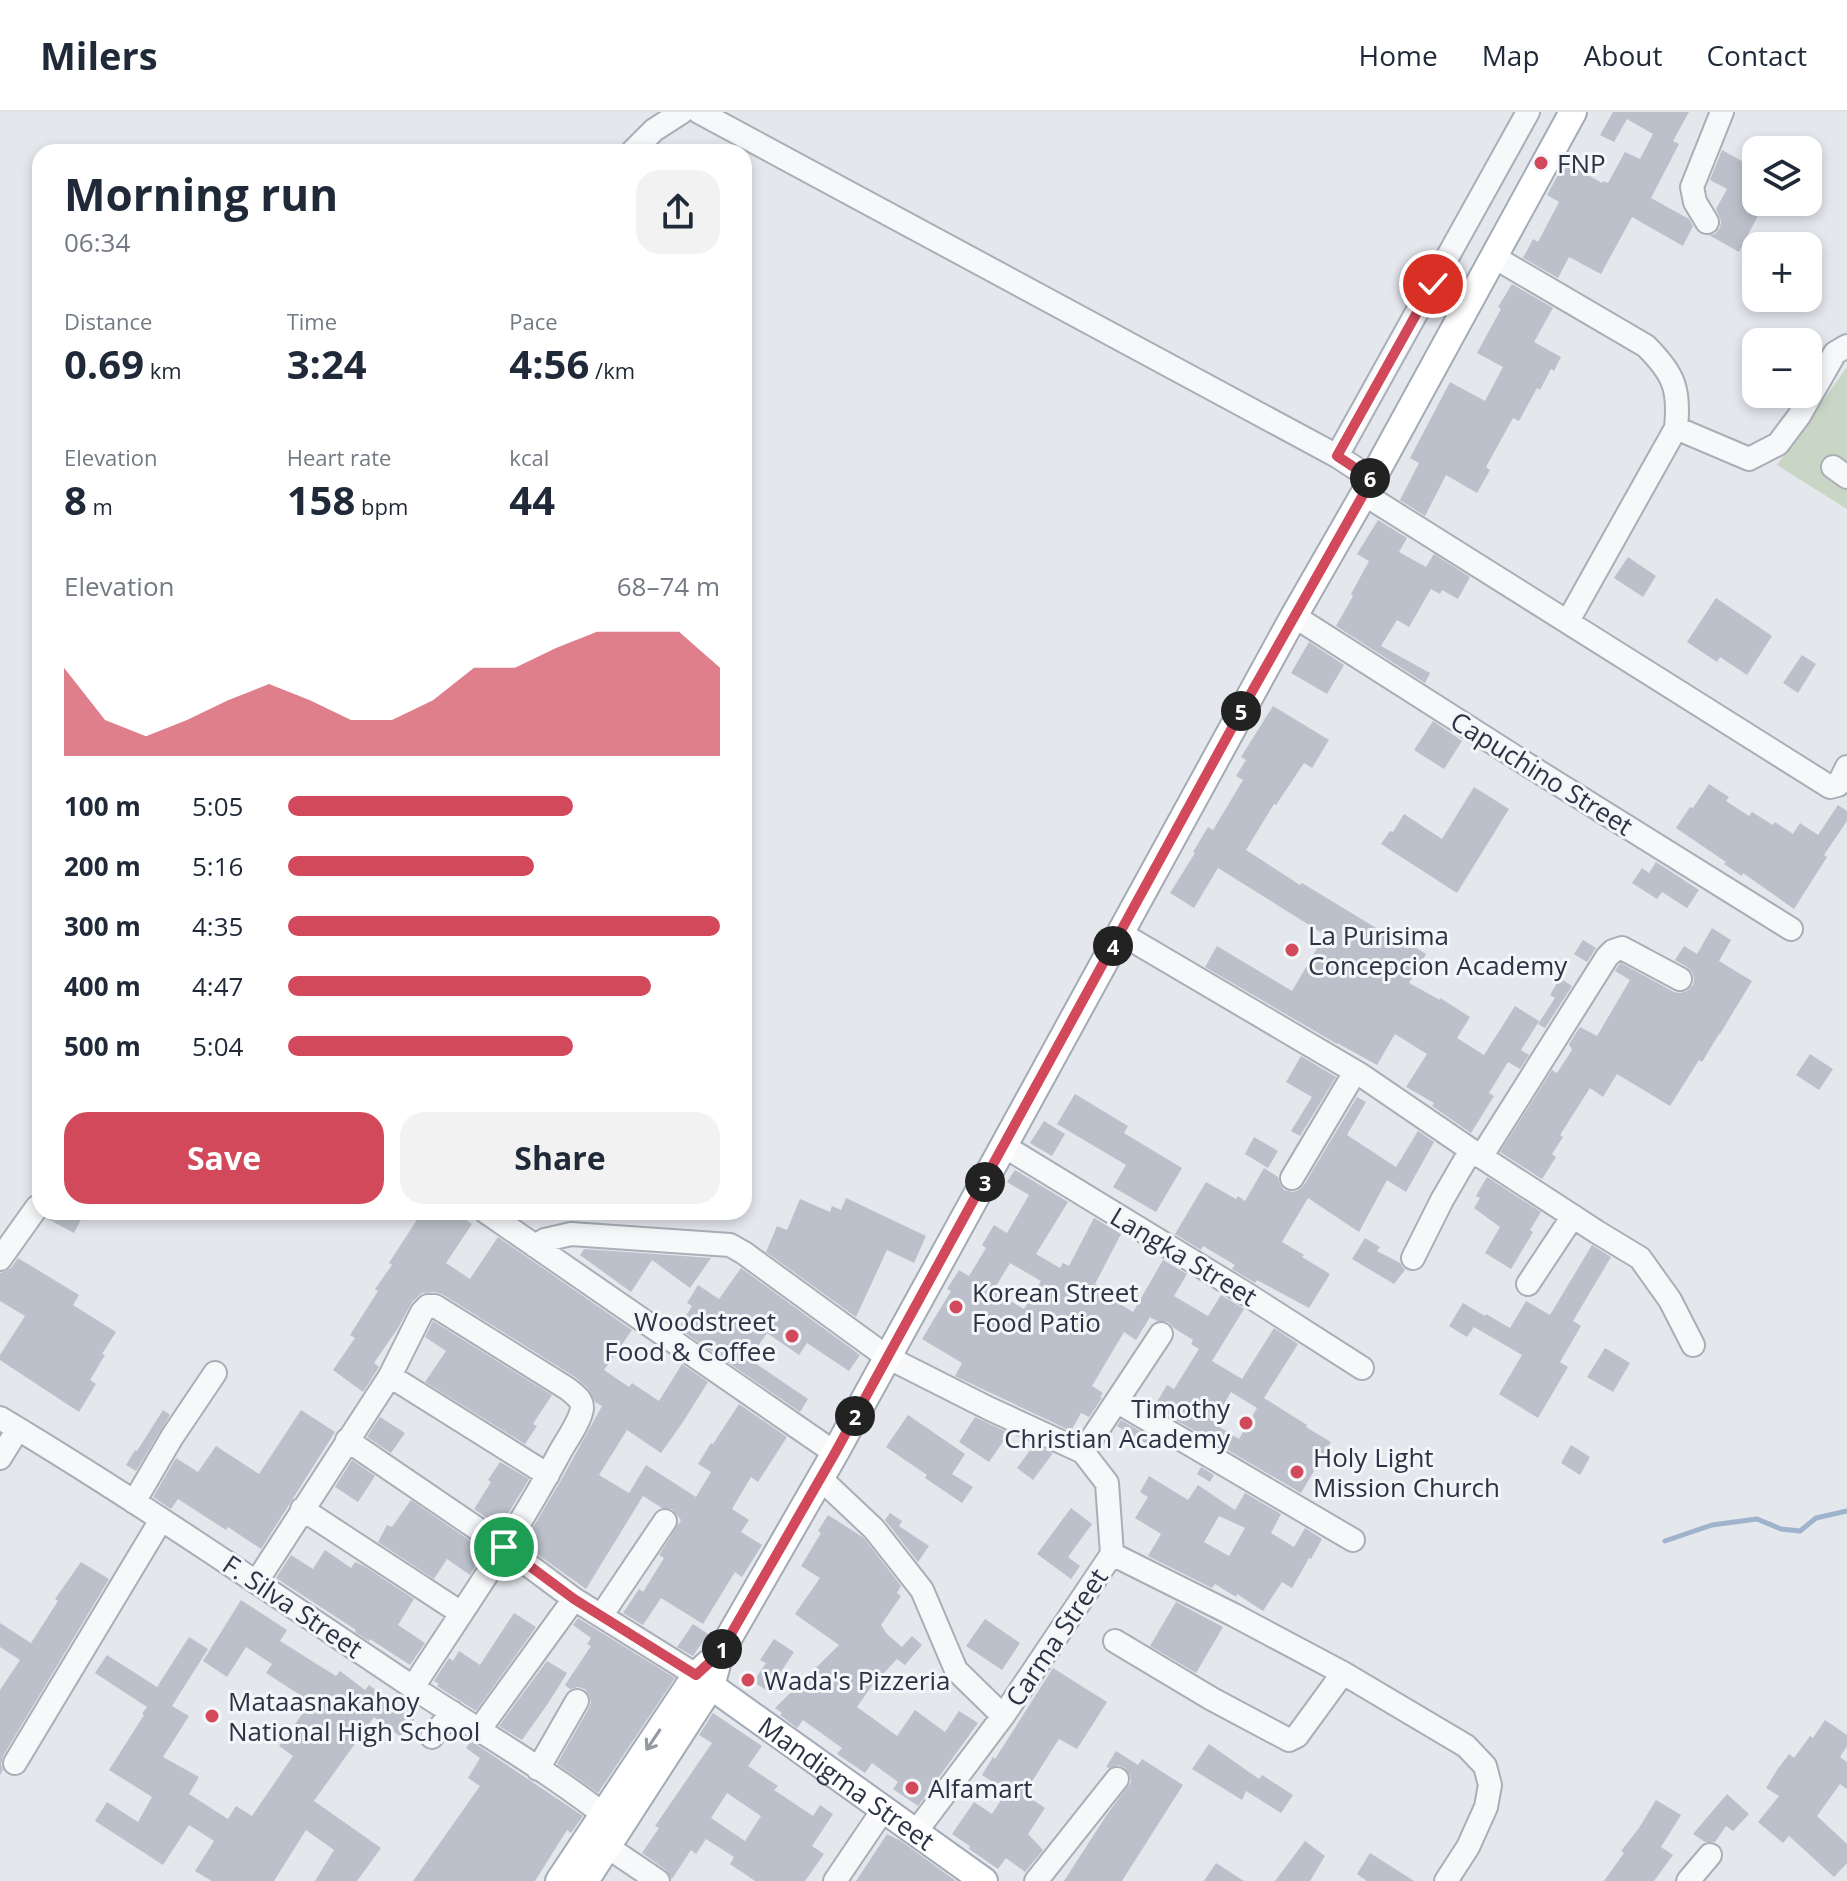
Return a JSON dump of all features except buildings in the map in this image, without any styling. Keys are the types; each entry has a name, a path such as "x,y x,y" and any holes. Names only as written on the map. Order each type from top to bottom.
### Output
{"main road":[{"path":"559,1881 605,1831 704,1681 835,1453 1573,112"},
{"name":"Mandigma Street","path":"704,1681 984,1881"},
{"path":"585,1881 605,1831"}],"street":[{"path":"640,144 654,130 682,112"},
{"path":"699,112 1337,456 1368,486 1568,621 1830,787 1838,785 1847,767"},
{"path":"1337,456 1528,112"},
{"path":"1707,222 1695,202 1692,187 1722,112"},
{"path":"1494,257 1646,346 1664,364 1675,387 1678,405 1676,428 1568,621"},
{"path":"1676,428 1749,459 1778,444 1799,416 1835,353 1847,346"},
{"name":"Capuchino Street","path":"1294,616 1791,929"},
{"path":"1120,933 1355,1072 1476,1154 1640,1258 1670,1300 1693,1345"},
{"path":"1413,1258 1442,1200 1607,957 1622,948 1680,979"},
{"path":"1292,1178 1355,1072"},
{"name":"Langka Street","path":"1004,1146 1362,1368"},
{"path":"0,1259 32,1214"},
{"path":"1528,1284 1573,1216"},
{"path":"498,1220 835,1453"},
{"name":"Carma Street","path":"535,1246 545,1240 571,1234 730,1245 887,1357 1083,1452 1107,1483 1112,1554 1003,1716 915,1833"},
{"path":"257,1581 390,1376 422,1312 431,1305 568,1389 579,1398 582,1406 580,1414 548,1475 504,1547 413,1687"},
{"path":"1083,1452 1161,1334"},
{"path":"134,1502 215,1373"},
{"path":"390,1376 548,1475"},
{"path":"1118,1402 1353,1540"},
{"path":"0,1458 9,1423"},
{"name":"F. Silva Street","path":"9,1423 257,1581 538,1769 658,1881"},
{"path":"347,1440 504,1547 574,1599 704,1681"},
{"path":"820,1478 874,1529 922,1590 956,1670 1003,1716"},
{"path":"302,1509 461,1613"},
{"path":"15,1763 161,1520"},
{"path":"601,1616 665,1521"},
{"path":"1112,1554 1343,1673 1466,1746 1485,1766 1490,1780 1486,1807 1468,1847 1446,1881"},
{"path":"479,1730 574,1599"},
{"path":"1115,1641 1212,1699 1289,1740 1297,1736 1343,1673"},
{"path":"538,1769 577,1701"},
{"path":"432,1737 452,1712"},
{"path":"1036,1881 1117,1779"},
{"path":"835,1881 883,1810"},
{"path":"1688,1881 1710,1855"}],"green space":[{"path":"1847,367 1847,509 1777,465 1818,408 1822,408 1822,402"}],"waterway":[{"path":"1665,1541 1712,1525 1757,1519 1781,1529 1800,1531 1816,1518 1847,1511"}],"place":[{"name":"FNP","path":"1541,163"},
{"name":"La Purisima Concepcion Academy","path":"1292,950"},
{"name":"Korean Street Food Patio","path":"956,1307"},
{"name":"Woodstreet Food & Coffee","path":"792,1336"},
{"name":"Timothy Christian Academy","path":"1246,1423"},
{"name":"Holy Light Mission Church","path":"1297,1472"},
{"name":"Wada's Pizzeria","path":"748,1680"},
{"name":"Mataasnakahoy National High School","path":"212,1716"},
{"name":"Alfamart","path":"912,1788"}],"route":[{"path":"504,1547 574,1599 696,1675 720,1653 835,1453 1250,695 1372,479 1337,456 1433,284"}]}
